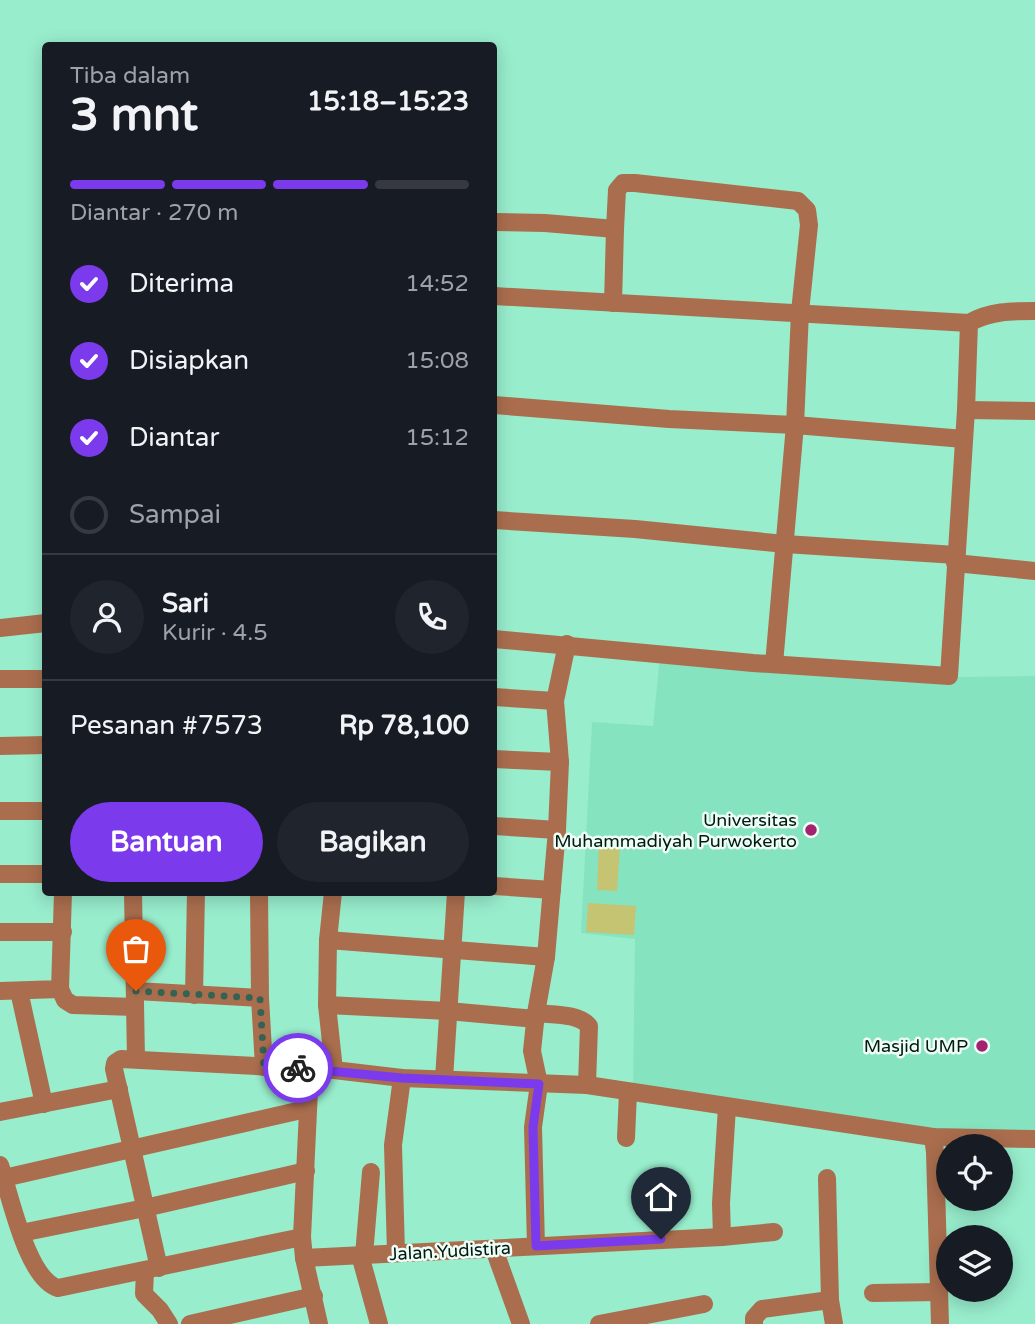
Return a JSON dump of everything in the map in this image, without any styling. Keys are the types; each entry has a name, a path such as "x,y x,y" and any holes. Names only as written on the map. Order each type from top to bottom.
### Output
{"street":[{"path":"613,303 617,190 623,183 799,201 807,210 795,425 774,664"},
{"path":"497,222 615,229"},
{"path":"497,296 969,323 995,313 1035,312"},
{"path":"497,639 658,655 950,676 969,323"},
{"path":"497,405 964,439"},
{"path":"966,410 1035,411"},
{"path":"497,520 635,529 956,559 1035,571"},
{"path":"0,628 42,624"},
{"path":"536,1246 533,1127 539,1084 532,1051 546,957 557,830 561,762 555,701 567,644"},
{"path":"0,679 42,679"},
{"path":"497,697 555,701"},
{"path":"0,746 42,746"},
{"path":"497,759 561,762"},
{"path":"0,811 42,811"},
{"path":"497,826 557,830"},
{"path":"0,874 42,874"},
{"path":"497,886 552,890"},
{"path":"63,896 60,989 65,1000 73,1005 194,995 260,998"},
{"path":"133,896 136,1059"},
{"path":"194,995 196,896"},
{"path":"259,896 264,1067"},
{"path":"332,896 327,1005 334,1070"},
{"path":"444,1079 456,896"},
{"path":"0,932 62,932"},
{"path":"328,940 546,957"},
{"path":"0,991 60,989"},
{"path":"19,991 44,1104"},
{"path":"327,1005 585,1020 589,1026 587,1085"},
{"path":"169,1324 144,1294 152,1270 145,1208 114,1069 115,1063 121,1059 334,1070 402,1078 587,1085 933,1137 1035,1139"},
{"path":"310,1069 302,1237 319,1324"},
{"path":"396,1253 393,1145 402,1078"},
{"path":"0,1112 119,1089"},
{"path":"626,1138 628,1092"},
{"path":"727,1107 720,1203 733,1235"},
{"path":"302,1237 58,1288 50,1286 40,1275 21,1233 2,1172 133,1147 306,1109"},
{"path":"933,1137 937,1225"},
{"path":"21,1233 306,1171"},
{"path":"371,1172 362,1255 379,1324"},
{"path":"827,1178 830,1300 834,1324"},
{"name":"Jalan.Yudistira","path":"304,1258 774,1231"},
{"path":"494,1249 522,1324"},
{"path":"873,1293 936,1292"},
{"path":"190,1324 314,1296"},
{"path":"754,1324 754,1318 762,1309 830,1300"},
{"path":"939,1302 940,1324"},
{"path":"604,1324 704,1304"}],"shaded area":[{"name":"Universitas Muhammadiyah Purwokerto","path":"660,656 960,677 1035,676 1035,1135 912,1130 633,1090 635,939 581,933 592,722 653,726"},
{"path":"599,843 620,844 617,891 597,890"},
{"path":"588,903 636,906 634,935 586,932"}],"way so far":[{"path":"136,991 260,998 264,1067 298,1068"}],"place":[{"name":"Universitas Muhammadiyah Purwokerto","path":"811,830"},
{"name":"Masjid UMP","path":"982,1046"}],"route":[{"path":"298,1068 402,1078 539,1084 533,1127 536,1246 661,1239"}]}
